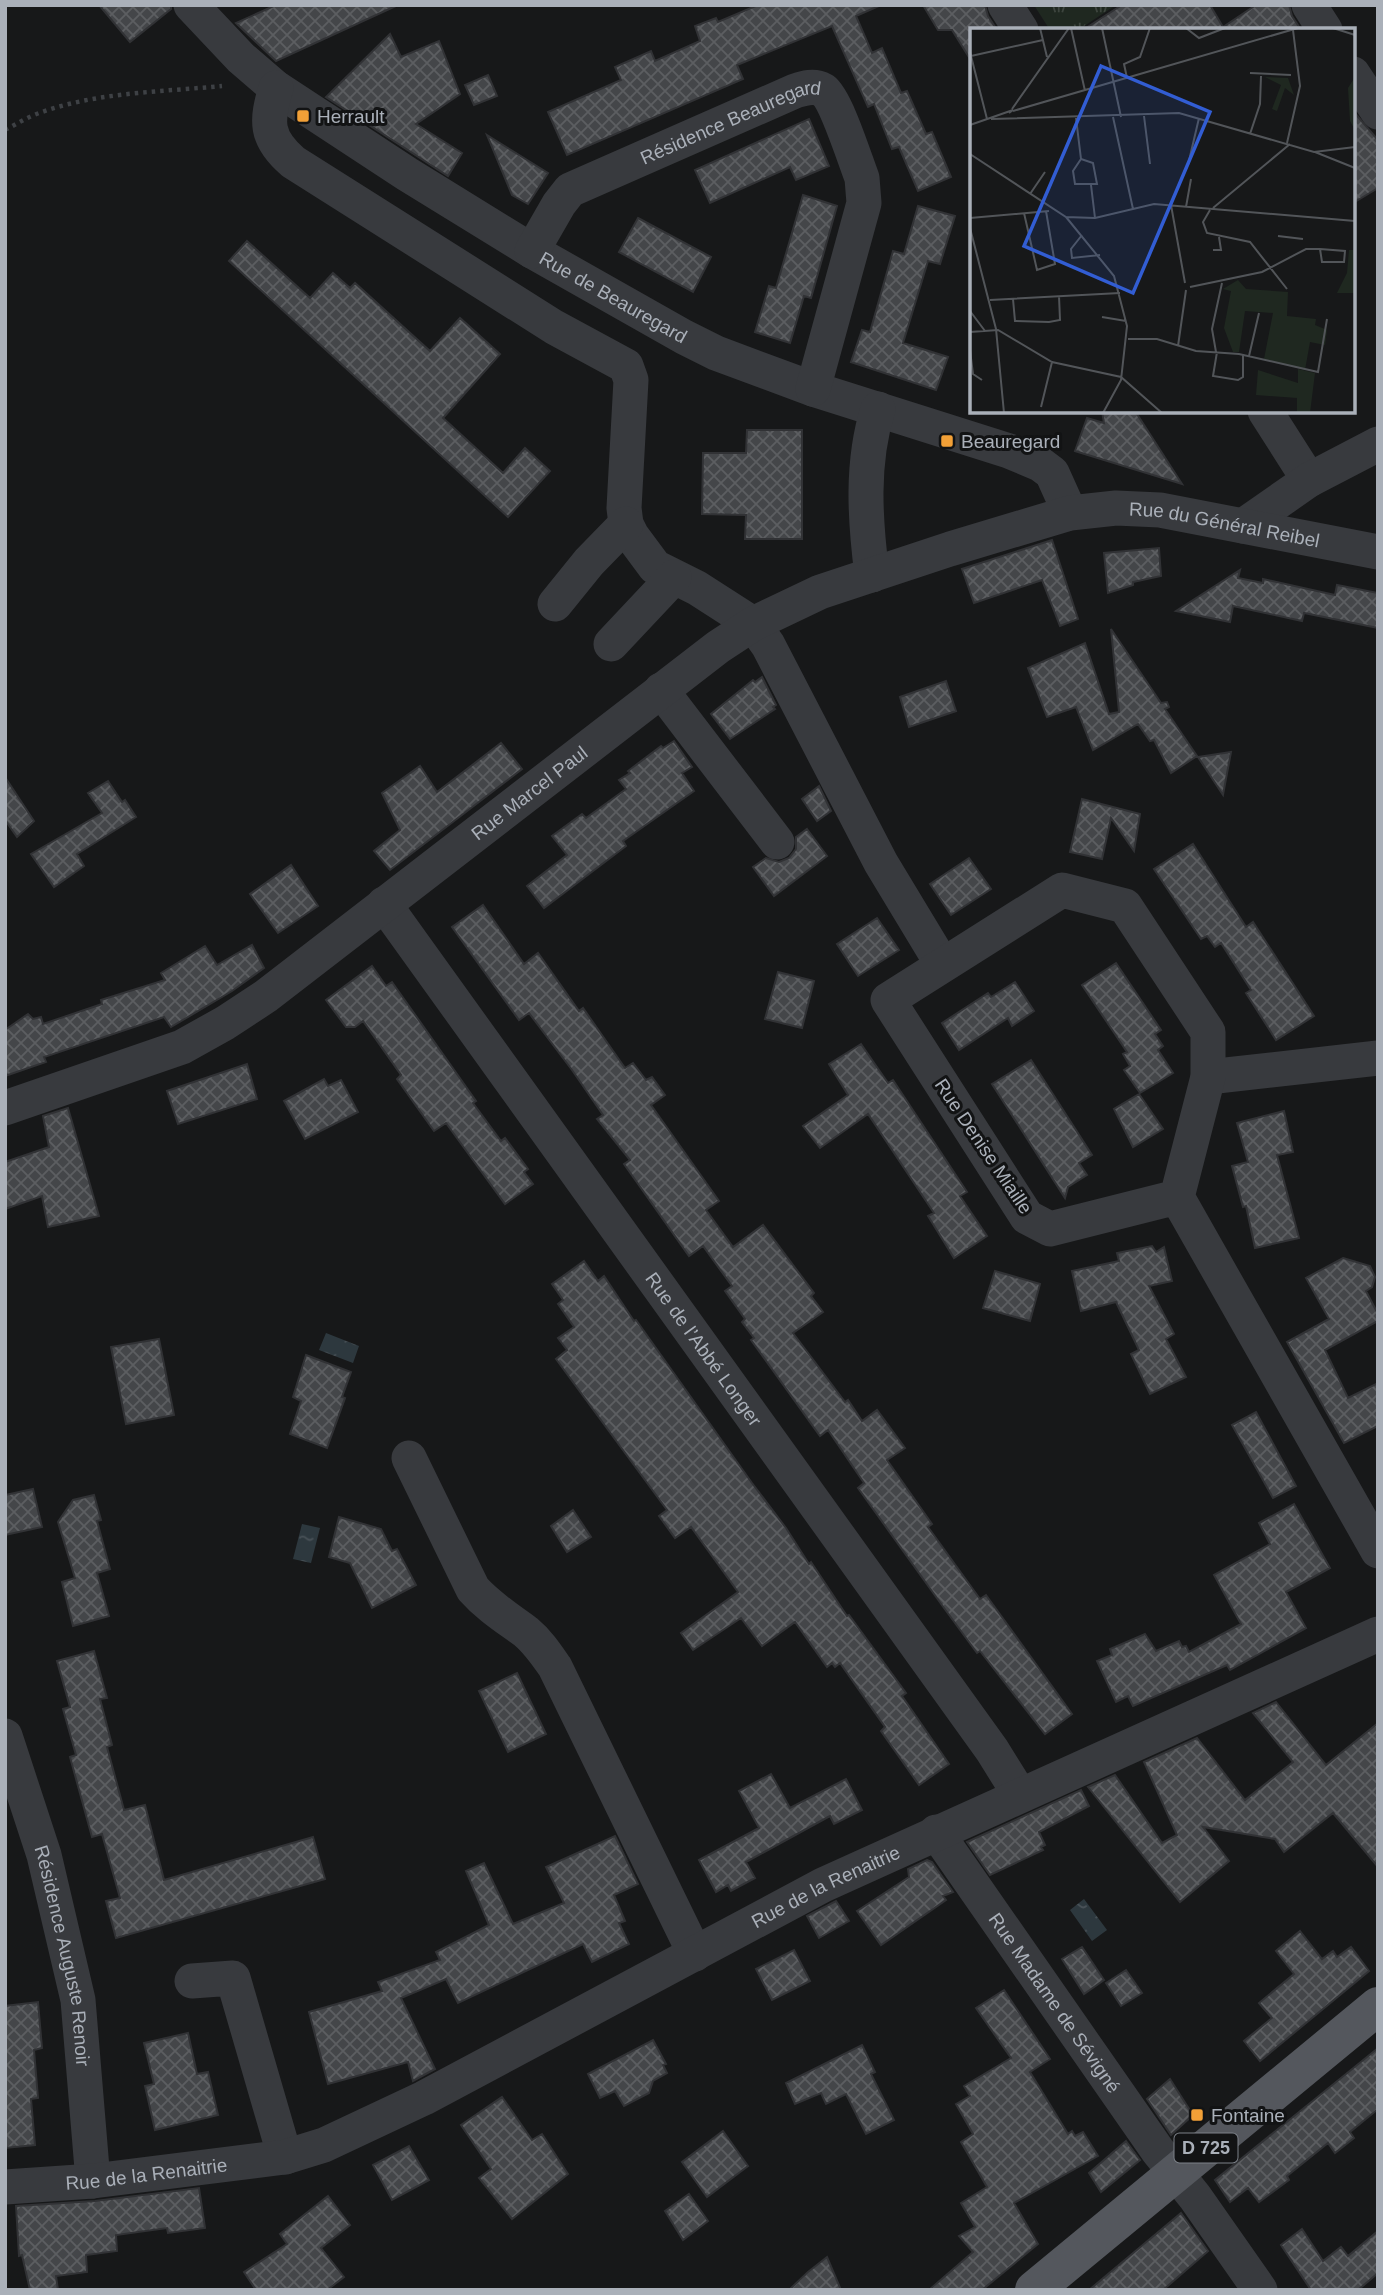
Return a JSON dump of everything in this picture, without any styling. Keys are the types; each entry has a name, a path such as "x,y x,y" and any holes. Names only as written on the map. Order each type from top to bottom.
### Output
{"main road":[{"name":"D 725","path":"1043,2287 1175,2173 1378,2006"}],"street":[{"name":"Rue de Beauregard","path":"191,5 241,58 272,84 407,174 532,251 716,353 813,389 1009,451 1040,464 1052,473 1070,513"},
{"path":"1005,5 1020,28"},
{"path":"1309,5 1324,28"},
{"path":"1355,77 1378,112"},
{"path":"272,84 270,129 277,146 293,162 554,327 626,366 631,380 624,508 626,524 655,567 709,595 753,624 768,645 891,881 942,964"},
{"name":"Résidence Beauregard","path":"532,251 570,190 795,91 810,87 821,89 834,105 862,178 864,203 813,389"},
{"path":"872,575 866,519 866,484 878,409"},
{"path":"1266,413 1309,480"},
{"path":"1243,526 1309,480 1378,444"},
{"name":"Rue du Général Reibel","path":"1070,513 1116,508 1160,510 1378,552"},
{"name":"Rue Marcel Paul","path":"5,1108 125,1068 192,1041 225,1023 266,996 661,690 753,624 820,592 1070,513"},
{"path":"555,604 589,562 626,524"},
{"path":"611,645 674,577"},
{"path":"661,690 777,842"},
{"name":"Rue Denise Miaille","path":"1062,890 1125,906 1208,1032 1208,1077 1177,1197 1050,1230 1027,1217 888,1000 942,964 1062,890"},
{"name":"Rue de l’Abbé Longer","path":"384,904 984,1738 1020,1795"},
{"path":"1208,1077 1378,1058"},
{"path":"1177,1197 1378,1551"},
{"path":"409,1458 473,1590 488,1606 527,1633 543,1649 555,1667 695,1954"},
{"name":"Rue de la Renaitrie","path":"5,2187 93,2181 285,2157 324,2145 424,2098 823,1885 1378,1634"},
{"name":"Résidence Auguste Renoir","path":"5,1736 44,1855 78,2000 93,2181"},
{"name":"Rue Madame de Sévigné","path":"936,1832 1259,2290"},
{"path":"192,1981 233,1978 285,2157"}],"path":[{"path":"5,130 35,115 116,96 272,84"}],"green space":[{"path":"1034,5 1116,5 1081,28 1049,28"}],"water":[{"path":"326,1333 359,1346 353,1363 319,1350"},
{"path":"302,1524 320,1528 311,1563 293,1559"},
{"path":"1084,1899 1107,1930 1092,1941 1070,1910"}],"building":[{"path":"99,5 171,5 171,9 130,42"},
{"path":"276,5 398,5 276,61 236,23"},
{"path":"758,5 881,5 856,16 872,53 882,48 901,93 907,91 926,134 932,132 951,177 918,191 899,147 892,149 874,104 868,107 832,26 737,65 743,79 567,155 548,112 621,80 615,67 651,51 655,61 700,41 695,26 716,18 718,22"},
{"path":"923,5 985,5 996,28 970,28 970,59 952,30 938,30"},
{"path":"1122,5 1210,5 1223,27 1256,5 1289,5 1300,28 1086,28"},
{"path":"390,34 401,57 439,41 460,94 416,124 462,153 448,176 326,97"},
{"path":"488,75 497,96 474,105 465,85"},
{"path":"1355,113 1378,140 1378,188 1355,202"},
{"path":"809,119 829,166 796,180 790,167 710,203 695,170"},
{"path":"487,135 548,173 528,204 512,195"},
{"path":"803,195 837,206 811,298 804,296 790,343 755,332 769,286 776,288"},
{"path":"918,206 955,216 940,264 928,261 903,343 948,357 936,390 851,362 862,330 870,332 893,251 904,254"},
{"path":"638,218 711,257 693,292 619,252"},
{"path":"247,241 310,298 333,273 350,288 355,283 430,351 460,318 500,354 443,418 503,473 525,448 550,471 508,517 229,261"},
{"path":"1102,413 1136,413 1182,484 1075,451 1087,418 1104,423"},
{"path":"747,430 802,430 802,539 745,539 746,515 702,514 703,453 746,453"},
{"path":"1052,540 1078,619 1060,626 1042,580 974,603 962,569"},
{"path":"1159,548 1161,576 1133,582 1133,585 1108,593 1104,553"},
{"path":"1240,570 1238,578 1263,583 1263,579 1335,595 1337,585 1378,593 1378,628 1304,613 1302,621 1233,606 1230,622 1176,611"},
{"path":"1111,629 1161,703 1167,702 1169,707 1165,709 1197,756 1171,773 1154,740 1150,741 1138,724 1093,750 1076,707 1047,717 1028,668 1085,643 1109,714 1119,712"},
{"path":"762,677 776,705 773,707 775,709 730,739 711,714 753,680 755,682"},
{"path":"946,681 956,711 909,727 900,697"},
{"path":"674,741 692,767 682,773 694,791 623,841 626,846 544,908 527,886 567,855 552,836 582,814 586,818 626,789 619,780 630,773 628,771 661,746 663,748"},
{"path":"501,743 522,769 390,870 374,851 400,830 382,793 420,766 437,792"},
{"path":"1231,752 1223,795 1198,757"},
{"path":"5,777 34,821 17,837 5,820"},
{"path":"108,781 136,817 77,854 84,866 54,887 31,854 102,813 88,793"},
{"path":"819,786 831,811 817,821 802,799"},
{"path":"1082,799 1140,814 1134,851 1111,818 1102,859 1070,852"},
{"path":"807,829 827,856 774,896 753,867 766,858 779,862 789,858 796,849 796,837"},
{"path":"1193,844 1246,927 1253,922 1314,1016 1276,1040 1246,993 1251,990 1221,943 1215,947 1207,936 1201,939 1154,869"},
{"path":"969,858 991,889 951,915 930,884"},
{"path":"291,865 318,906 278,933 250,894"},
{"path":"483,905 524,964 538,953 579,1011 583,1008 625,1068 633,1063 646,1080 652,1077 665,1095 651,1105 719,1201 706,1210 733,1247 763,1225 814,1293 811,1296 823,1312 793,1333 862,1421 877,1410 905,1448 887,1460 932,1524 928,1527 980,1599 986,1595 1072,1714 1045,1734 980,1651 977,1653 858,1488 864,1483 828,1430 820,1436 751,1340 754,1338 742,1322 745,1319 725,1291 732,1286 703,1246 689,1256 624,1164 630,1160 597,1119 603,1115 572,1070 529,1013 519,1020 452,927"},
{"path":"877,918 899,950 858,976 837,944"},
{"path":"252,945 264,968 232,991 171,1027 164,1017 44,1057 46,1062 5,1076 5,1030 28,1014 33,1019 41,1017 43,1024 102,1004 101,1000 165,980 161,973 205,946 217,965"},
{"path":"1116,963 1161,1030 1155,1034 1163,1046 1158,1050 1173,1073 1140,1093 1124,1070 1130,1066 1123,1054 1127,1052 1082,985"},
{"path":"372,966 386,986 392,982 476,1101 473,1103 501,1141 505,1138 528,1169 524,1172 533,1184 505,1204 446,1123 434,1131 397,1079 401,1075 363,1021 355,1027 346,1027 326,1000"},
{"path":"778,972 814,981 802,1028 765,1019"},
{"path":"1015,982 1034,1011 1012,1026 1008,1018 959,1050 942,1023 988,993 991,997"},
{"path":"861,1044 888,1083 893,1080 967,1192 960,1196 987,1236 954,1258 928,1216 934,1213 868,1114 820,1148 803,1126 848,1095 829,1064"},
{"path":"1031,1060 1092,1155 1079,1163 1087,1175 1068,1187 1065,1198 992,1084"},
{"path":"247,1064 257,1099 178,1124 167,1091"},
{"path":"324,1079 328,1086 341,1080 358,1112 305,1139 284,1101"},
{"path":"1139,1094 1163,1129 1133,1147 1114,1109"},
{"path":"68,1108 99,1216 48,1227 42,1196 5,1209 5,1162 49,1147 43,1116"},
{"path":"1284,1111 1293,1152 1277,1155 1299,1238 1255,1248 1246,1206 1243,1207 1232,1166 1248,1162 1237,1123"},
{"path":"1152,1246 1156,1252 1164,1247 1172,1281 1149,1286 1174,1334 1166,1339 1186,1377 1150,1394 1131,1354 1139,1350 1116,1302 1081,1311 1072,1271 1119,1261 1117,1253"},
{"path":"1343,1258 1370,1266 1375,1277 1372,1287 1366,1291 1378,1314 1378,1321 1325,1350 1348,1398 1378,1383 1378,1426 1344,1443 1287,1342 1329,1319 1306,1278"},
{"path":"584,1261 598,1281 604,1276 786,1528 809,1564 811,1562 847,1616 849,1615 906,1693 902,1696 949,1764 919,1785 881,1731 885,1727 840,1663 835,1667 832,1663 827,1667 795,1622 762,1646 741,1618 693,1650 681,1633 738,1592 691,1527 675,1538 659,1516 667,1510 556,1359 567,1350 558,1338 574,1327 558,1304 563,1300 552,1284"},
{"path":"995,1271 1040,1284 1030,1321 983,1308"},
{"path":"159,1339 174,1415 126,1424 111,1347"},
{"path":"306,1355 351,1372 342,1397 345,1398 327,1448 290,1434 301,1401 293,1397"},
{"path":"1256,1412 1296,1486 1273,1498 1232,1425"},
{"path":"33,1489 42,1527 5,1535 5,1495"},
{"path":"94,1495 101,1520 97,1521 110,1569 97,1573 109,1616 73,1626 62,1582 75,1578 58,1522 73,1500"},
{"path":"1294,1504 1330,1568 1286,1592 1306,1628 1230,1670 1227,1665 1133,1706 1128,1696 1116,1702 1097,1661 1112,1655 1110,1649 1145,1634 1156,1651 1179,1641 1189,1652 1241,1624 1214,1575 1270,1544 1259,1523"},
{"path":"573,1510 591,1537 567,1552 551,1526"},
{"path":"339,1517 381,1529 392,1551 397,1549 416,1585 372,1608 350,1563 329,1557"},
{"path":"94,1651 107,1698 100,1699 112,1745 107,1747 124,1810 145,1805 164,1880 313,1837 325,1879 116,1938 106,1901 120,1898 102,1834 92,1837 70,1757 76,1755 63,1709 70,1707 57,1661"},
{"path":"517,1673 546,1734 508,1752 479,1691"},
{"path":"1276,1702 1326,1765 1378,1723 1378,1867 1333,1813 1284,1852 1275,1839 1203,1827 1229,1861 1180,1902 1088,1787 1115,1775 1162,1843 1177,1835 1144,1762 1197,1738 1245,1800 1293,1762 1253,1713"},
{"path":"771,1774 790,1808 846,1779 862,1810 834,1824 830,1816 746,1862 755,1878 731,1891 728,1885 716,1892 699,1860 759,1828 739,1791"},
{"path":"1081,1790 1089,1806 1039,1832 1045,1845 1041,1847 1043,1850 990,1875 967,1842"},
{"path":"615,1836 638,1884 614,1895 625,1921 619,1923 629,1944 592,1962 583,1944 458,2003 446,1979 401,1998 435,2069 413,2081 408,2062 328,2084 309,2012 382,1991 378,1982 440,1960 436,1952 489,1925 466,1871 484,1863 513,1924 564,1903 546,1867"},
{"path":"927,1860 932,1862 953,1892 943,1896 946,1900 881,1945 857,1911 909,1877 908,1869"},
{"path":"836,1901 849,1921 819,1938 807,1916"},
{"path":"1300,1931 1322,1959 1333,1951 1337,1957 1351,1947 1369,1971 1260,2061 1244,2041 1272,2018 1259,2003 1294,1974 1276,1951"},
{"path":"1082,1947 1104,1980 1084,1994 1062,1959"},
{"path":"794,1950 810,1981 772,2000 756,1969"},
{"path":"1126,1970 1142,1993 1121,2006 1106,1983"},
{"path":"1004,1990 1050,2059 1030,2072 1068,2134 1072,2131 1075,2136 1083,2132 1098,2156 1014,2203 1038,2244 982,2290 929,2290 973,2252 959,2236 975,2227 961,2203 987,2187 961,2142 973,2134 956,2104 970,2096 964,2086 1011,2058 976,2008"},
{"path":"38,2002 42,2048 34,2050 38,2098 31,2099 35,2145 5,2148 5,2006"},
{"path":"188,2033 197,2074 208,2072 218,2115 155,2130 145,2086 154,2084 144,2043"},
{"path":"653,2040 666,2064 663,2065 667,2073 653,2081 649,2093 624,2106 615,2091 600,2098 588,2074"},
{"path":"862,2045 875,2072 871,2074 894,2120 866,2134 846,2094 826,2104 821,2093 795,2104 786,2083"},
{"path":"1378,2048 1378,2109 1350,2132 1354,2138 1335,2153 1328,2143 1287,2176 1289,2180 1259,2202 1248,2188 1230,2202 1215,2180"},
{"path":"1170,2079 1193,2115 1171,2135 1147,2099"},
{"path":"502,2097 532,2140 542,2134 568,2174 512,2219 479,2178 491,2169 461,2125"},
{"path":"723,2131 748,2166 707,2197 682,2162"},
{"path":"1126,2141 1140,2160 1101,2192 1089,2173"},
{"path":"409,2146 429,2180 392,2200 373,2165"},
{"path":"199,2188 205,2228 168,2233 167,2228 116,2235 117,2251 86,2255 87,2272 56,2276 58,2290 30,2290 22,2255 19,2256 16,2206 95,2201"},
{"path":"689,2194 708,2221 683,2240 665,2211"},
{"path":"328,2196 350,2225 321,2248 344,2277 327,2290 256,2290 244,2272 287,2244 280,2234"},
{"path":"1181,2213 1208,2251 1163,2290 1089,2290"},
{"path":"1302,2229 1323,2261 1341,2247 1348,2256 1378,2231 1378,2273 1358,2290 1311,2290 1281,2245"},
{"path":"827,2257 841,2290 789,2290 808,2272"}],"place":[{"name":"Herrault","path":"303,116"},
{"name":"Beauregard","path":"947,441"},
{"name":"Fontaine","path":"1197,2115"}]}
